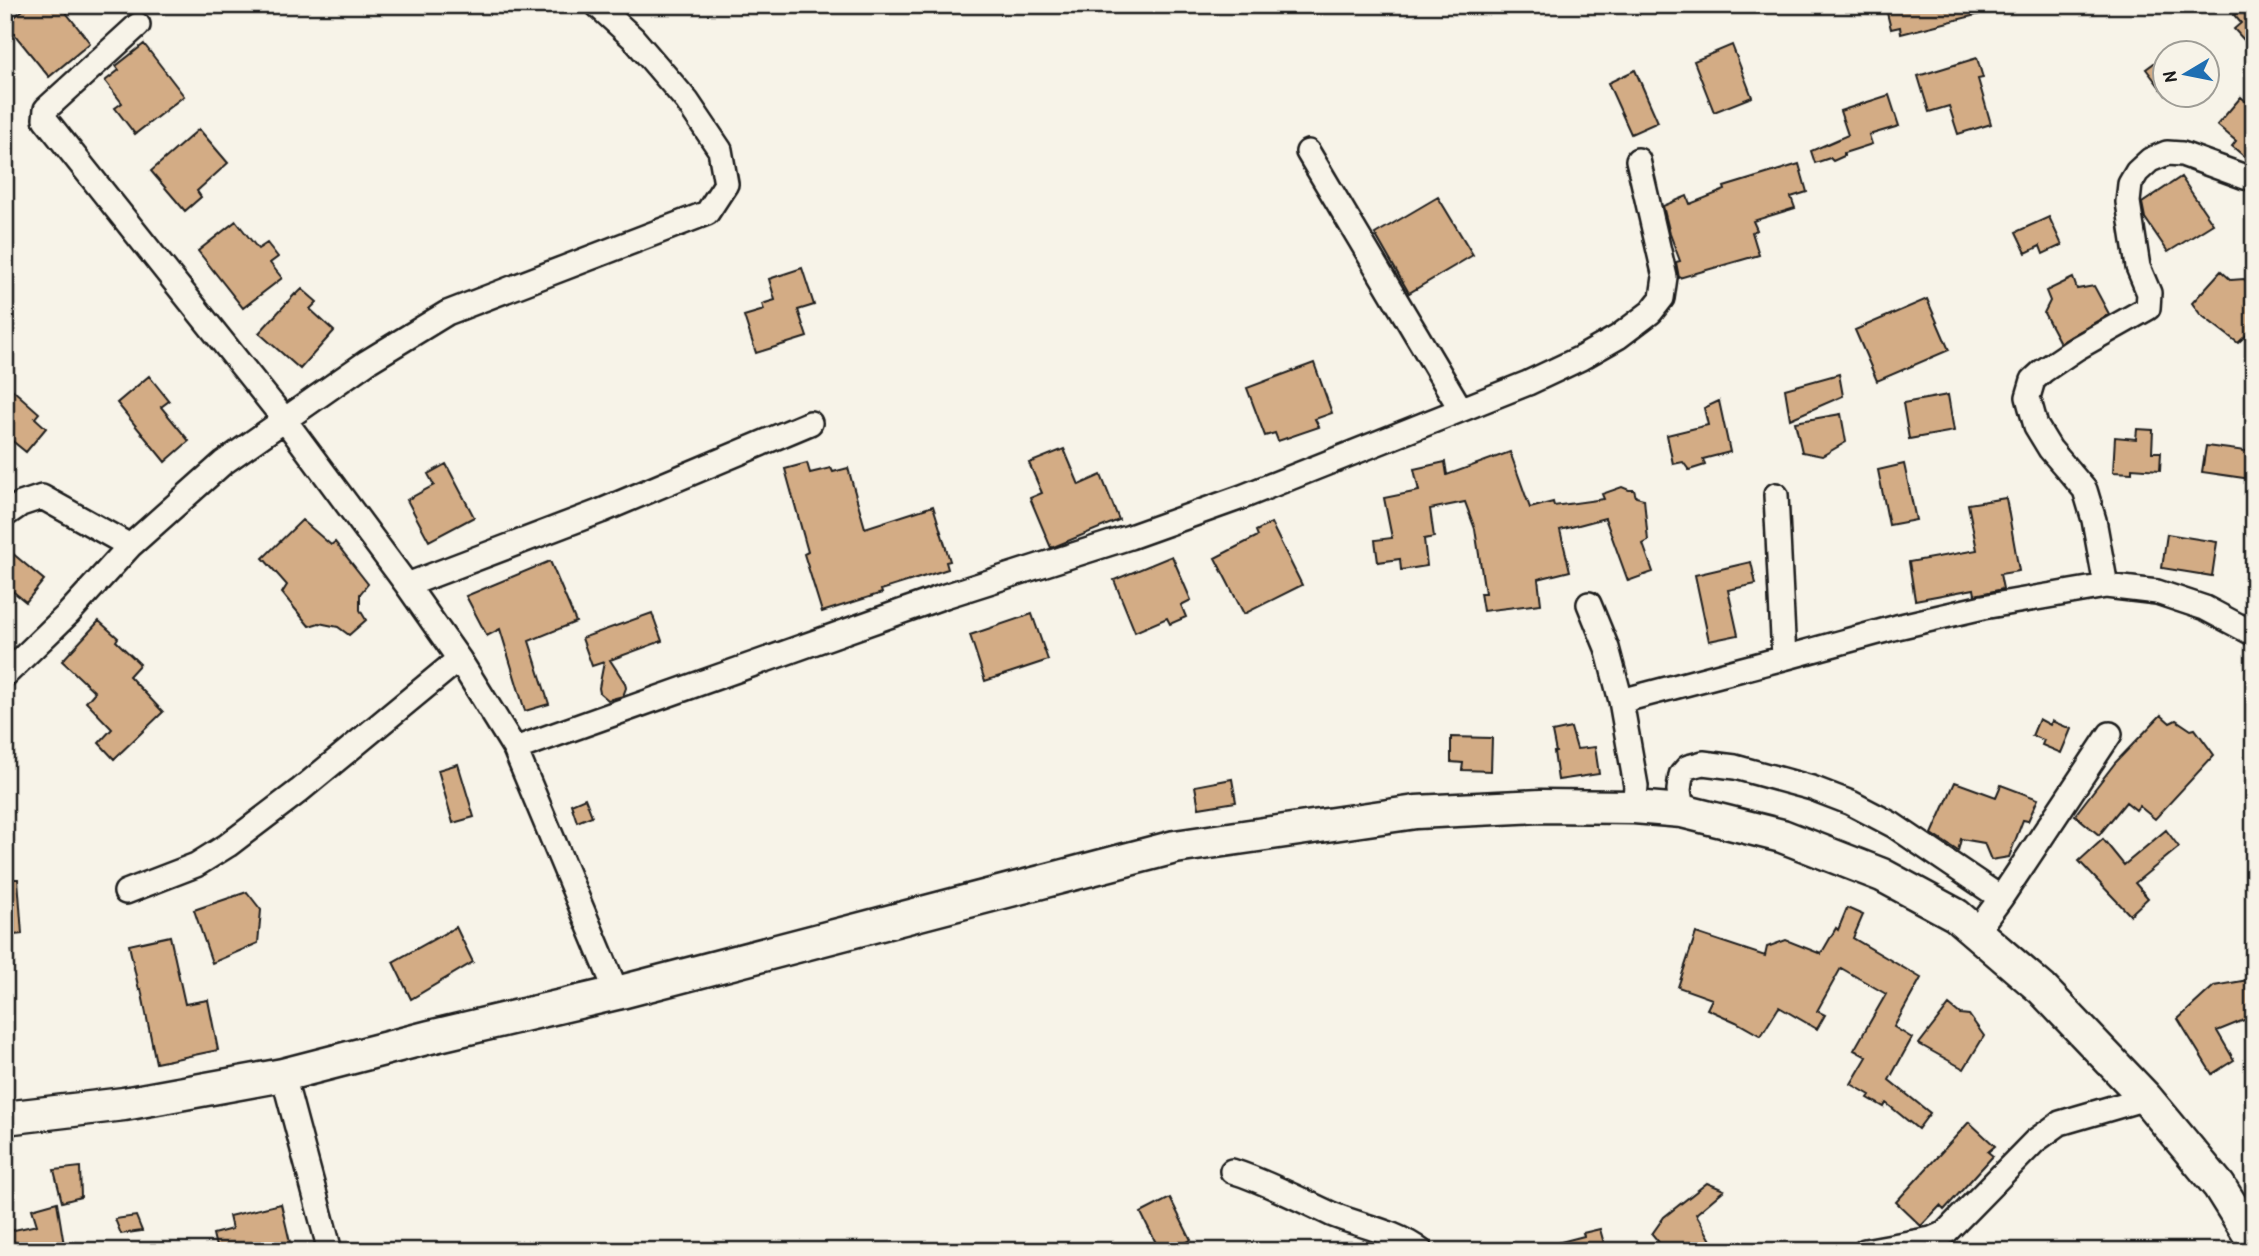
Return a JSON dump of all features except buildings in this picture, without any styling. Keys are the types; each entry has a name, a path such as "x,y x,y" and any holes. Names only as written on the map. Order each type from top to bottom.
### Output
{"street":[{"path":"5,675 68,614 130,546 223,463 377,355 447,313 707,213 726,184 720,149 687,101 633,37 597,5"},
{"path":"138,25 46,109 45,119 284,419 459,659 515,749 617,993"},
{"path":"1308,152 1460,408"},
{"path":"2106,586 2085,489 2050,449 2036,426 2028,397 2033,380 2054,363 2148,308 2149,293 2138,267 2128,202 2130,184 2137,172 2150,160 2167,153 2182,154 2254,178"},
{"path":"515,749 919,605 1130,537 1242,497 1528,383 1581,358 1651,312 1662,298 1665,277 1638,160"},
{"path":"407,585 601,511 810,423"},
{"path":"1776,495 1784,658"},
{"path":"5,515 21,504 42,497 130,546"},
{"path":"1621,701 1897,627 1983,607 2106,586 2157,592 2205,608 2254,634"},
{"path":"1589,604 1607,649 1621,701 1636,786 1634,807"},
{"path":"126,892 196,865 228,845 299,791 459,659"},
{"path":"1976,932 2110,734"},
{"path":"1682,811 1679,790 1681,775 1688,767 1703,763 1735,767 1812,788 1850,803 1894,825 2001,898"},
{"path":"5,1118 124,1104 283,1075 617,993 1175,847 1416,812 1541,806 1634,807 1682,811 1782,836 1882,876 1956,915 2042,989 2146,1098 2219,1186 2254,1242"},
{"path":"283,1075 330,1251"},
{"path":"1865,1251 1930,1245 1958,1221 2035,1141 2060,1124 2146,1098"},
{"path":"1232,1171 1332,1214 1390,1234 1421,1251"}]}
